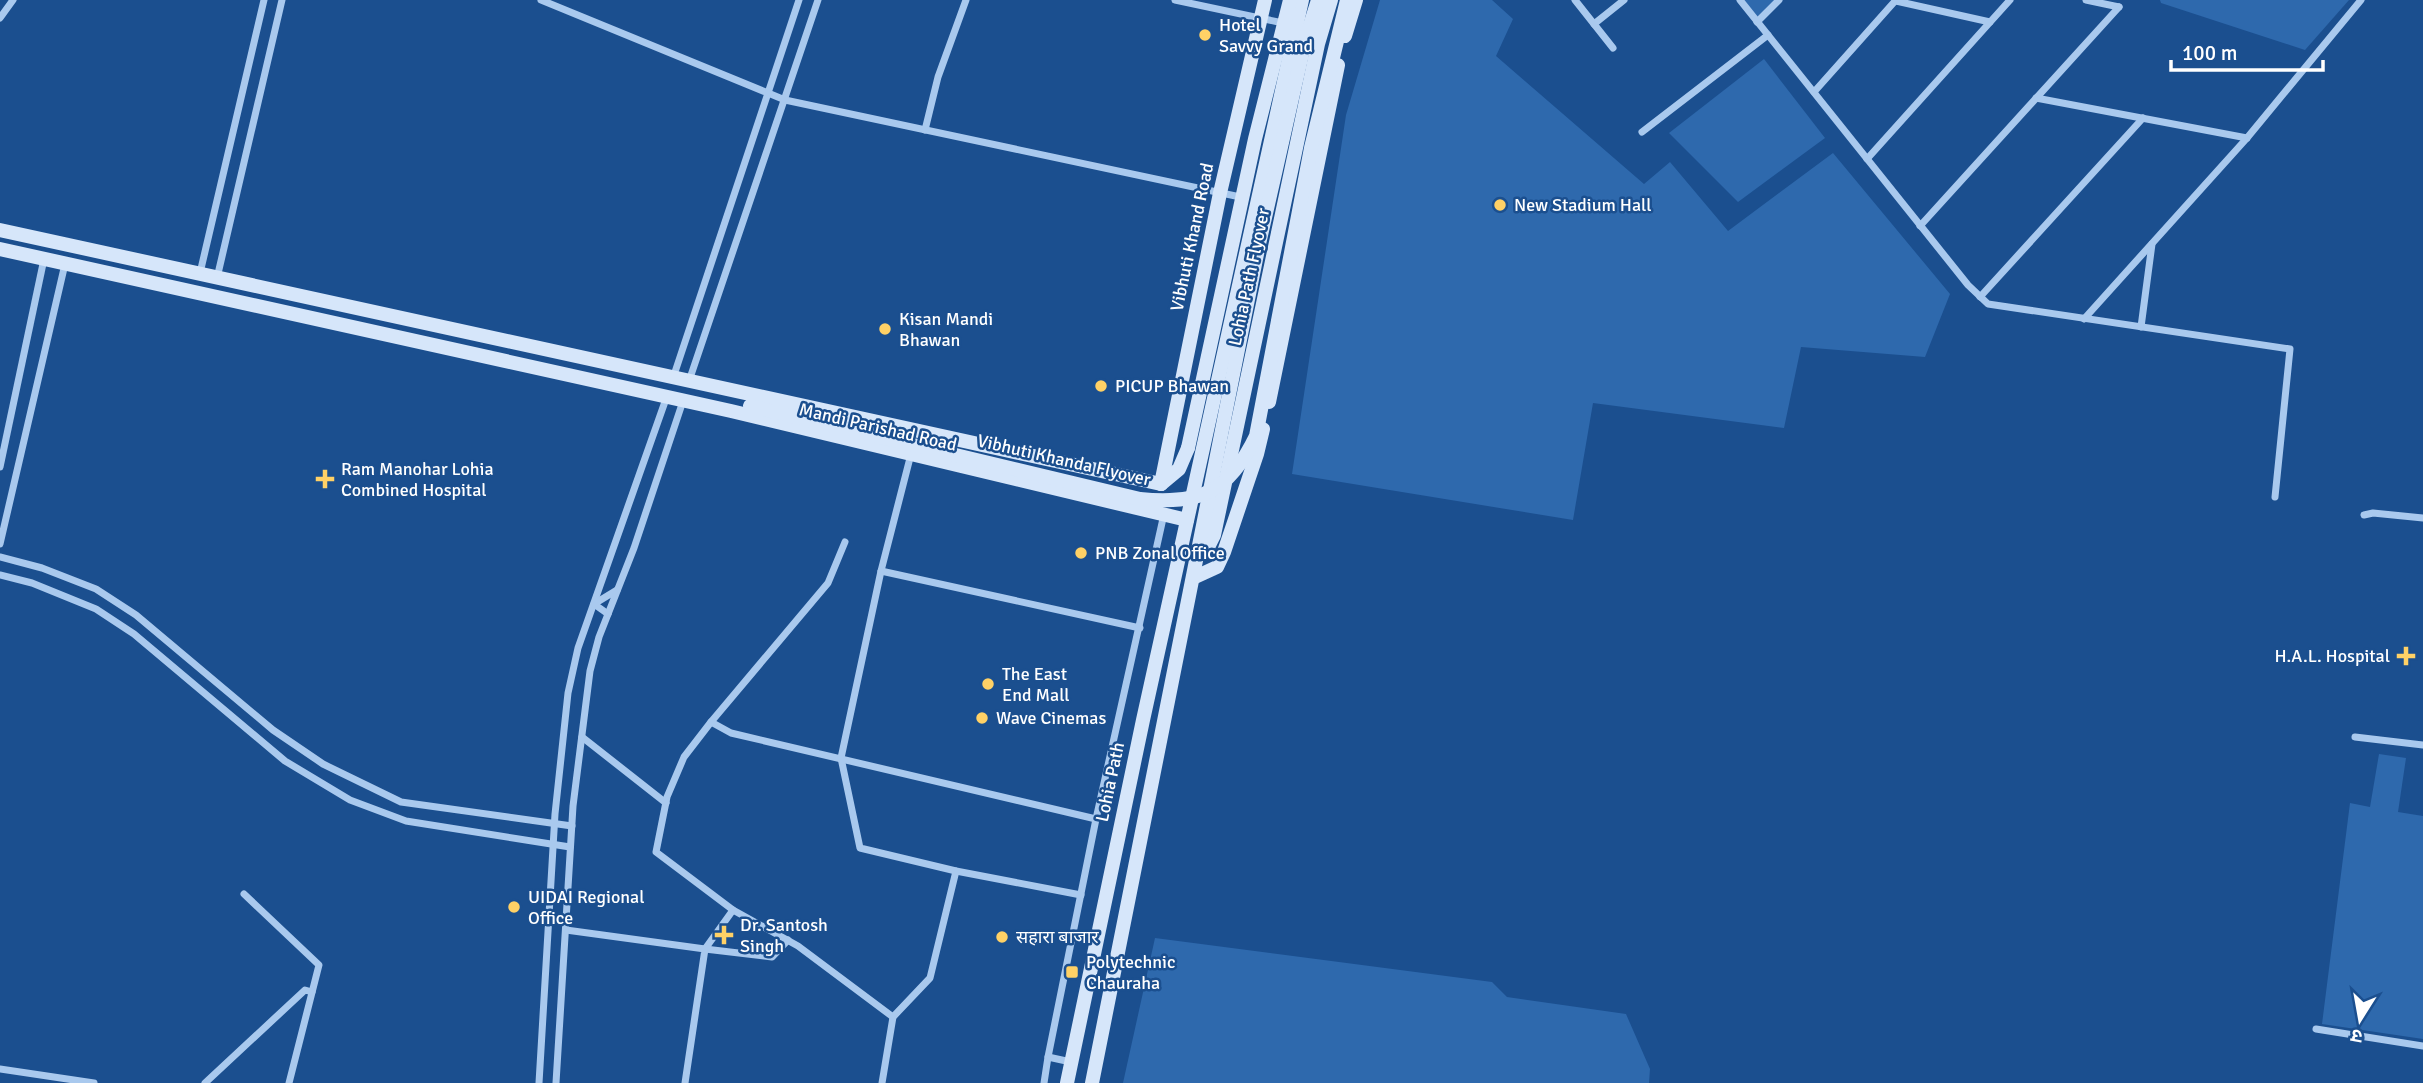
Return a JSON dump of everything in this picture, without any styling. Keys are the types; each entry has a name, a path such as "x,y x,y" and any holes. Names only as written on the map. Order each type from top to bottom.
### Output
{"main road":[{"name":"Vibhuti Khand Road","path":"1161,484 1220,193 1265,0"},
{"name":"Lohia Path Flyover","path":"1161,484 1179,469 1188,448 1255,139 1290,0"},
{"name":"Lohia Path Flyover","path":"1194,489 1294,25 1302,0"},
{"name":"Lohia Path Flyover","path":"1092,1083 1259,244 1312,43 1318,0"},
{"name":"Lohia Path Flyover","path":"1312,43 1331,0"},
{"name":"Vibhuti Khanda Flyover","path":"731,411 750,406 1140,499 1169,501 1198,496 1216,489 1244,461 1256,436 1311,148 1347,0"},
{"path":"1193,578 1217,567 1257,454 1333,89 1356,0"},
{"path":"0,230 1161,484"},
{"name":"Mandi Parishad Road","path":"0,249 683,400 1187,520"},
{"path":"1106,502 1113,474"},
{"name":"Lohia Path","path":"1066,1083 1194,489"}],"street":[{"path":"2,12 13,0"},
{"path":"200,274 264,0"},
{"path":"217,278 282,0"},
{"path":"541,0 785,100 1256,200"},
{"path":"673,379 799,0"},
{"path":"689,382 818,0"},
{"path":"925,130 938,77 966,0"},
{"path":"1175,0 1294,25"},
{"path":"1575,0 1613,48"},
{"path":"1594,24 1624,0"},
{"path":"1740,0 1968,285 1988,304 2290,349 2276,497"},
{"path":"1757,22 1779,0"},
{"path":"1814,92 1896,0 1990,22"},
{"path":"1867,159 2010,0"},
{"path":"1920,226 2119,7 2085,0"},
{"path":"2084,319 2247,138 2361,0"},
{"path":"1642,132 1768,35"},
{"path":"2036,98 2247,138"},
{"path":"1980,296 2143,118"},
{"path":"2141,327 2152,244"},
{"path":"0,467 44,259"},
{"path":"0,544 65,263"},
{"path":"539,1083 554,824 568,693 578,648 667,397"},
{"path":"556,1083 570,847 590,671 599,637 634,548 683,400"},
{"path":"911,454 881,571 841,758 860,848 956,871 1081,895"},
{"path":"2364,515 2373,513 2423,518"},
{"path":"1044,1083 1096,819 1165,514"},
{"path":"845,542 828,583 684,757 666,803 656,852 733,910 788,940 893,1017"},
{"path":"0,557 42,568 96,589 136,615 274,730 323,764 401,802 572,826"},
{"path":"881,571 1140,628"},
{"path":"0,575 33,583 96,609 134,634 285,761 350,800 406,821 570,847"},
{"path":"594,604 618,589"},
{"path":"594,604 608,614"},
{"path":"711,722 730,733 1096,819"},
{"path":"582,737 666,803"},
{"path":"2356,737 2423,745"},
{"path":"469,831 472,813"},
{"path":"882,1083 893,1017 930,978 956,871"},
{"path":"244,894 319,965 289,1083"},
{"path":"685,1083 705,949 733,910"},
{"path":"566,930 772,957 788,940"},
{"path":"205,1083 305,990 312,992"},
{"path":"2316,1029 2423,1046"},
{"path":"541,1049 558,1050"},
{"path":"1048,1057 1071,1062"},
{"path":"0,1069 94,1083"}],"shaded area":[{"path":"1380,0 1492,0 1513,19 1496,56 1644,184 1670,162 1728,231 1833,153 1950,294 1925,357 1801,347 1784,428 1593,403 1573,520 1292,474 1346,115"},
{"path":"1740,0 1779,0 1757,22"},
{"path":"2160,0 2349,0 2305,50 2161,3"},
{"path":"1764,59 1825,138 1738,202 1669,133"},
{"path":"2379,754 2406,758 2398,812 2423,816 2423,1039 2322,1024 2350,803 2370,807"},
{"path":"1155,938 1492,982 1507,997 1626,1014 1650,1069 1649,1083 1123,1083"}],"place":[{"name":"Hotel Savvy Grand","path":"1205,35"},
{"name":"New Stadium Hall","path":"1500,205"},
{"name":"Kisan Mandi Bhawan","path":"885,329"},
{"name":"PICUP Bhawan","path":"1101,386"},
{"name":"Ram Manohar Lohia Combined Hospital","path":"325,479"},
{"name":"PNB Zonal Office","path":"1081,553"},
{"name":"H.A.L. Hospital","path":"2406,656"},
{"name":"The East End Mall","path":"988,684"},
{"name":"Wave Cinemas","path":"982,718"},
{"name":"UIDAI Regional Office","path":"514,907"},
{"name":"Dr. Santosh Singh","path":"724,935"},
{"name":"सहारा बाजार","path":"1002,937"},
{"name":"Polytechnic Chauraha","path":"1072,972"}]}
